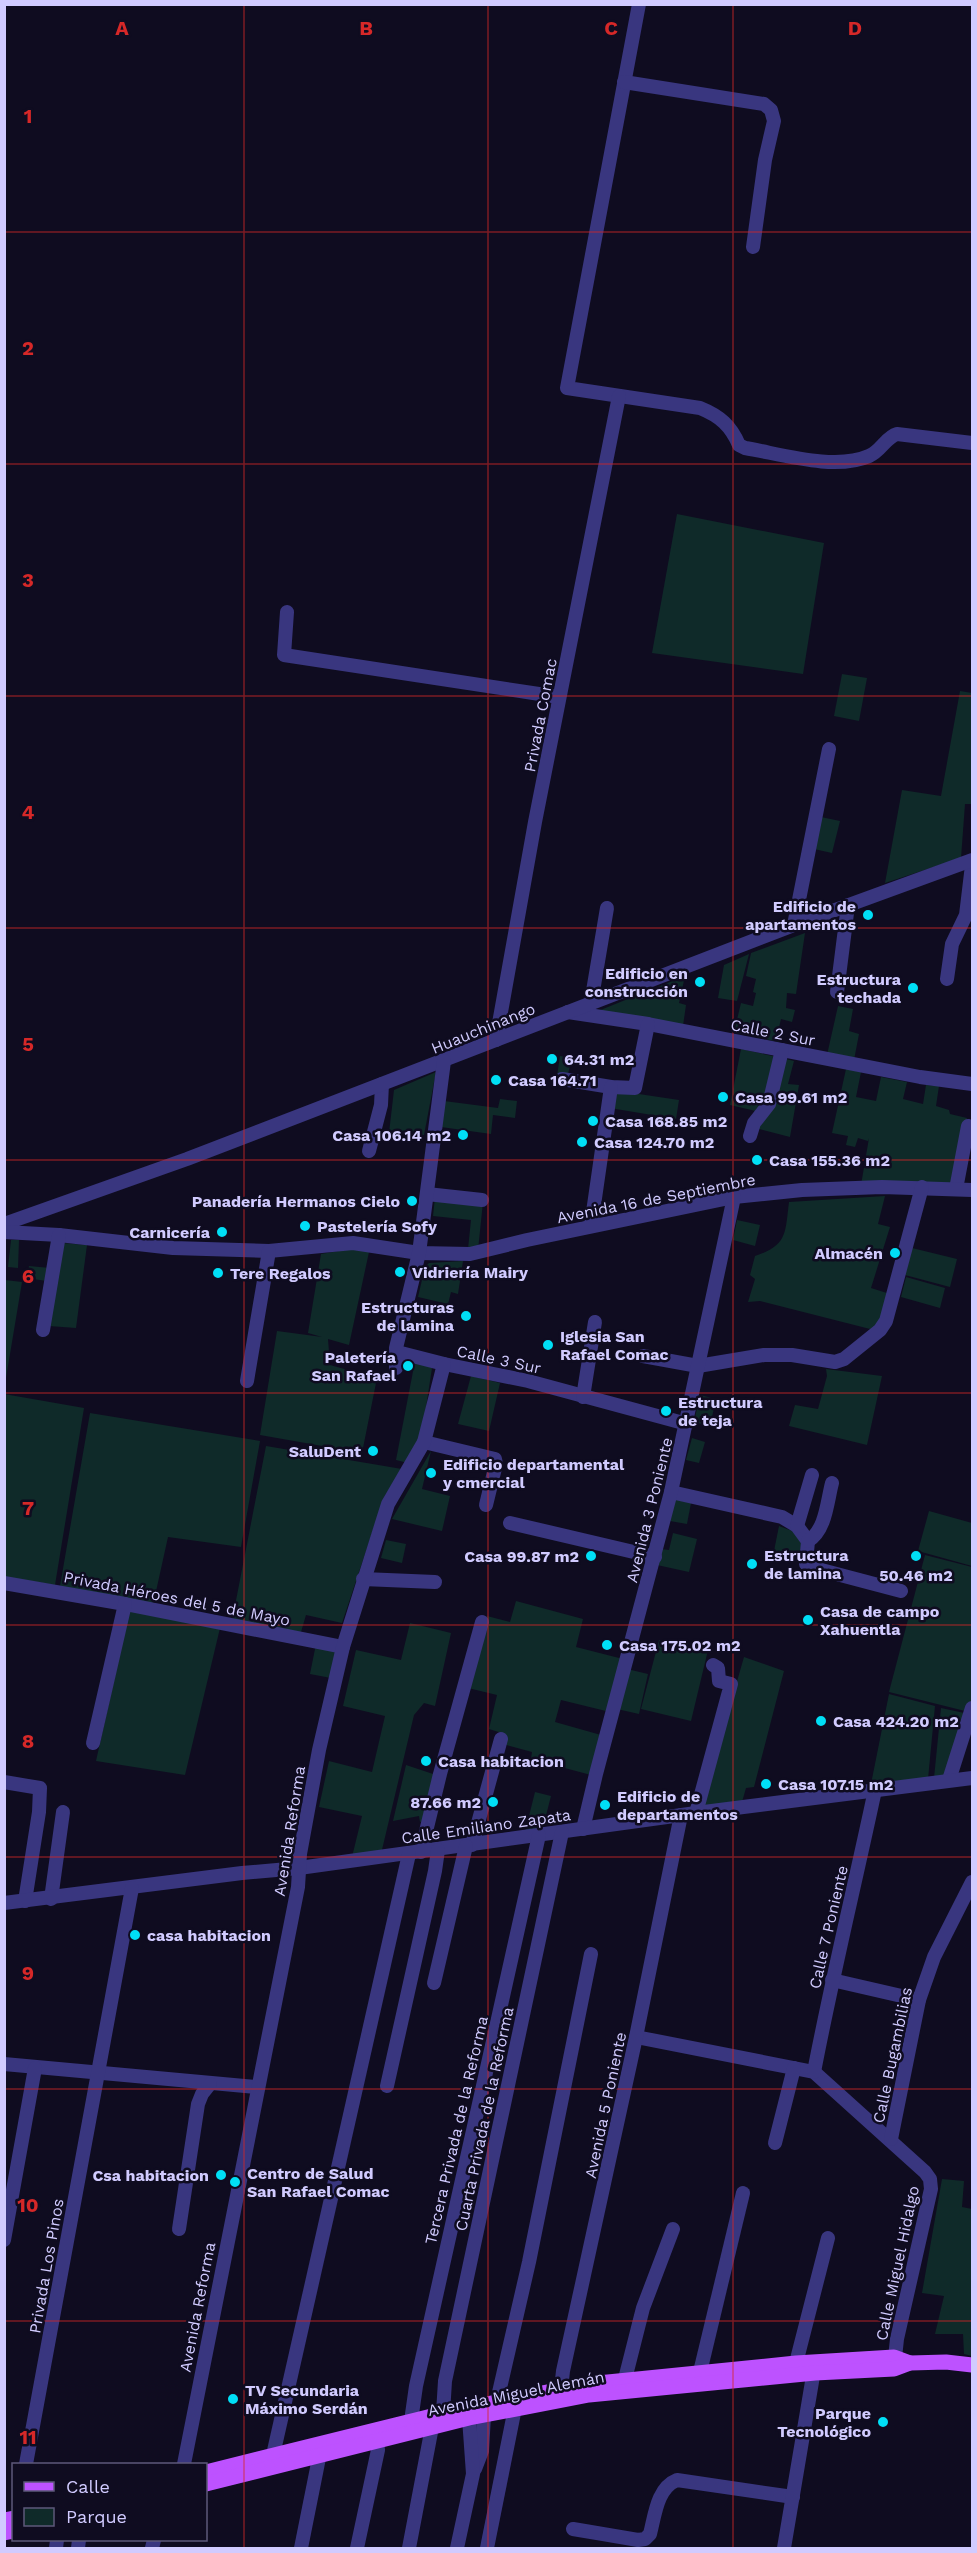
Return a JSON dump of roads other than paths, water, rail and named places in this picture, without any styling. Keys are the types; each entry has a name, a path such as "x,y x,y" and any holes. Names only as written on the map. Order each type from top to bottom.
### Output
{"main road":[{"name":"Avenida Miguel Alemán","path":"207,2484 413,2426 443,2413 497,2401 560,2394 589,2395 815,2368 946,2362 972,2365"},
{"name":"Avenida Miguel Alemán","path":"413,2426 432,2427 625,2379 796,2363 815,2368"},
{"name":"Avenida Miguel Alemán","path":"207,2472 273,2455 321,2450"}],"street":[{"path":"639,4 567,388 700,408 714,414 733,430 740,445 831,462 871,456 892,435 905,434 972,444"},
{"path":"624,82 764,104 771,111 774,121 765,160 753,247"},
{"name":"Privada Comac","path":"496,1040 559,697 619,396"},
{"path":"287,612 284,655 559,697"},
{"path":"794,925 829,749"},
{"name":"Huauchinango","path":"4,1224 187,1160 848,904 972,860"},
{"path":"947,979 952,944 966,915 972,865"},
{"path":"837,992 848,904"},
{"path":"591,1003 607,908"},
{"name":"Calle 2 Sur","path":"568,1012 648,1024 920,1077 972,1084"},
{"path":"562,1079 611,1088 634,1088 648,1024"},
{"path":"750,1136 754,1123 769,1104 782,1050"},
{"path":"396,1368 396,1347 419,1253 444,1061"},
{"path":"369,1151 381,1105 382,1084"},
{"path":"591,1226 611,1088"},
{"path":"957,1189 968,1126"},
{"path":"643,1356 698,1366 764,1355 792,1355 835,1362 844,1359 880,1330 886,1321 922,1187"},
{"name":"Avenida 16 de Septiembre","path":"4,1232 59,1235 173,1248 269,1251 353,1243 419,1253 470,1254 591,1226 734,1197 802,1190 922,1187 972,1191"},
{"path":"427,1194 482,1200"},
{"name":"Avenida 3 Poniente","path":"584,1829 619,1684 671,1492 734,1197"},
{"path":"43,1330 59,1235"},
{"path":"247,1381 269,1251"},
{"path":"583,1397 595,1322"},
{"path":"397,1352 444,1364"},
{"name":"Calle 3 Sur","path":"444,1364 528,1381 687,1424"},
{"name":"Avenida Reforma","path":"183,2463 256,2087 298,1887 299,1868 319,1750 343,1647 388,1504 424,1442 444,1364"},
{"path":"424,1442 495,1459 496,1464 486,1505"},
{"path":"797,1526 812,1475"},
{"path":"808,1541 816,1536 820,1527 832,1483"},
{"path":"671,1492 782,1517 797,1526 808,1541 805,1559 806,1564 810,1567 901,1591"},
{"path":"510,1523 655,1557"},
{"path":"363,1579 435,1582"},
{"name":"Privada Héroes del 5 de Mayo","path":"4,1583 125,1604 343,1647"},
{"path":"93,1743 125,1604"},
{"path":"273,2455 415,1853 440,1774 482,1622"},
{"path":"696,1813 731,1684 719,1681 718,1668 713,1665"},
{"path":"949,1780 972,1708"},
{"path":"434,1983 469,1846 501,1739"},
{"name":"Calle Emiliano Zapata","path":"4,1903 299,1868 681,1815 972,1778"},
{"path":"4,1782 40,1788 39,1812 26,1901"},
{"name":"Calle 7 Poniente","path":"814,2072 832,1980 850,1910 875,1790"},
{"path":"51,1899 63,1812"},
{"name":"Avenida 5 Poniente","path":"560,2394 681,1815"},
{"name":"Cuarta Privada de la Reforma","path":"443,2413 448,2369 562,1832"},
{"name":"Tercera Privada de la Reforma","path":"413,2426 421,2362 539,1835"},
{"path":"387,2086 438,1850"},
{"name":"Calle Bugambilias","path":"891,2139 919,2000 934,1957 972,1882"},
{"name":"Privada Los Pinos","path":"26,2463 132,1888"},
{"path":"497,2401 534,2239 591,1954"},
{"path":"832,1980 919,2000"},
{"name":"Calle Miguel Hidalgo","path":"636,2037 814,2072 926,2172 931,2188 894,2363"},
{"path":"4,2064 256,2087"},
{"path":"4,2240 35,2068"},
{"path":"775,2143 794,2068"},
{"path":"179,2229 198,2104 210,2084"},
{"path":"700,2372 743,2193"},
{"path":"625,2379 643,2308 673,2229"},
{"path":"796,2363 828,2238"},
{"path":"784,2548 815,2368"},
{"path":"488,2548 515,2408"},
{"path":"457,2548 473,2474 482,2451 484,2415"},
{"path":"469,2418 473,2474"},
{"path":"409,2548 432,2427"},
{"path":"357,2548 377,2436"},
{"path":"301,2548 321,2450"},
{"path":"573,2529 638,2540 645,2539 650,2534 661,2495 668,2483 677,2480 793,2497"}],"place":[{"name":"Edificio de apartamentos","path":"868,915"},
{"name":"Edificio en construcción","path":"700,982"},
{"name":"Estructura techada","path":"913,988"},
{"name":"64.31 m2","path":"552,1059"},
{"name":"Casa 164.71","path":"496,1080"},
{"name":"Casa 99.61 m2","path":"723,1097"},
{"name":"Casa 168.85 m2","path":"593,1121"},
{"name":"Casa 106.14 m2","path":"463,1135"},
{"name":"Casa 124.70 m2","path":"582,1142"},
{"name":"Casa 155.36 m2","path":"757,1160"},
{"name":"Panadería Hermanos Cielo","path":"412,1201"},
{"name":"Pastelería Sofy","path":"305,1226"},
{"name":"Carnicería","path":"222,1232"},
{"name":"Almacén","path":"895,1253"},
{"name":"Vidriería Mairy","path":"400,1272"},
{"name":"Tere Regalos","path":"218,1273"},
{"name":"Estructuras de lamina","path":"466,1316"},
{"name":"Iglesia San Rafael Comac","path":"548,1345"},
{"name":"Paletería San Rafael","path":"408,1366"},
{"name":"Estructura de teja","path":"666,1411"},
{"name":"SaluDent","path":"373,1451"},
{"name":"Edificio departamental y cmercial","path":"431,1473"},
{"name":"Casa 99.87 m2","path":"591,1556"},
{"name":"50.46 m2","path":"916,1556"},
{"name":"Estructura de lamina","path":"752,1564"},
{"name":"Casa de campo Xahuentla","path":"808,1620"},
{"name":"Casa 175.02 m2","path":"607,1645"},
{"name":"Casa 424.20 m2","path":"821,1721"},
{"name":"Casa habitacion","path":"426,1761"},
{"name":"Casa 107.15 m2","path":"766,1784"},
{"name":"87.66 m2","path":"493,1802"},
{"name":"Edificio de departamentos","path":"605,1805"},
{"name":"casa habitacion","path":"135,1935"},
{"name":"Csa habitacion","path":"221,2175"},
{"name":"Centro de Salud San Rafael Comac","path":"235,2182"},
{"name":"TV Secundaria Máximo Serdán","path":"233,2399"},
{"name":"Parque Tecnológico","path":"883,2422"}]}
